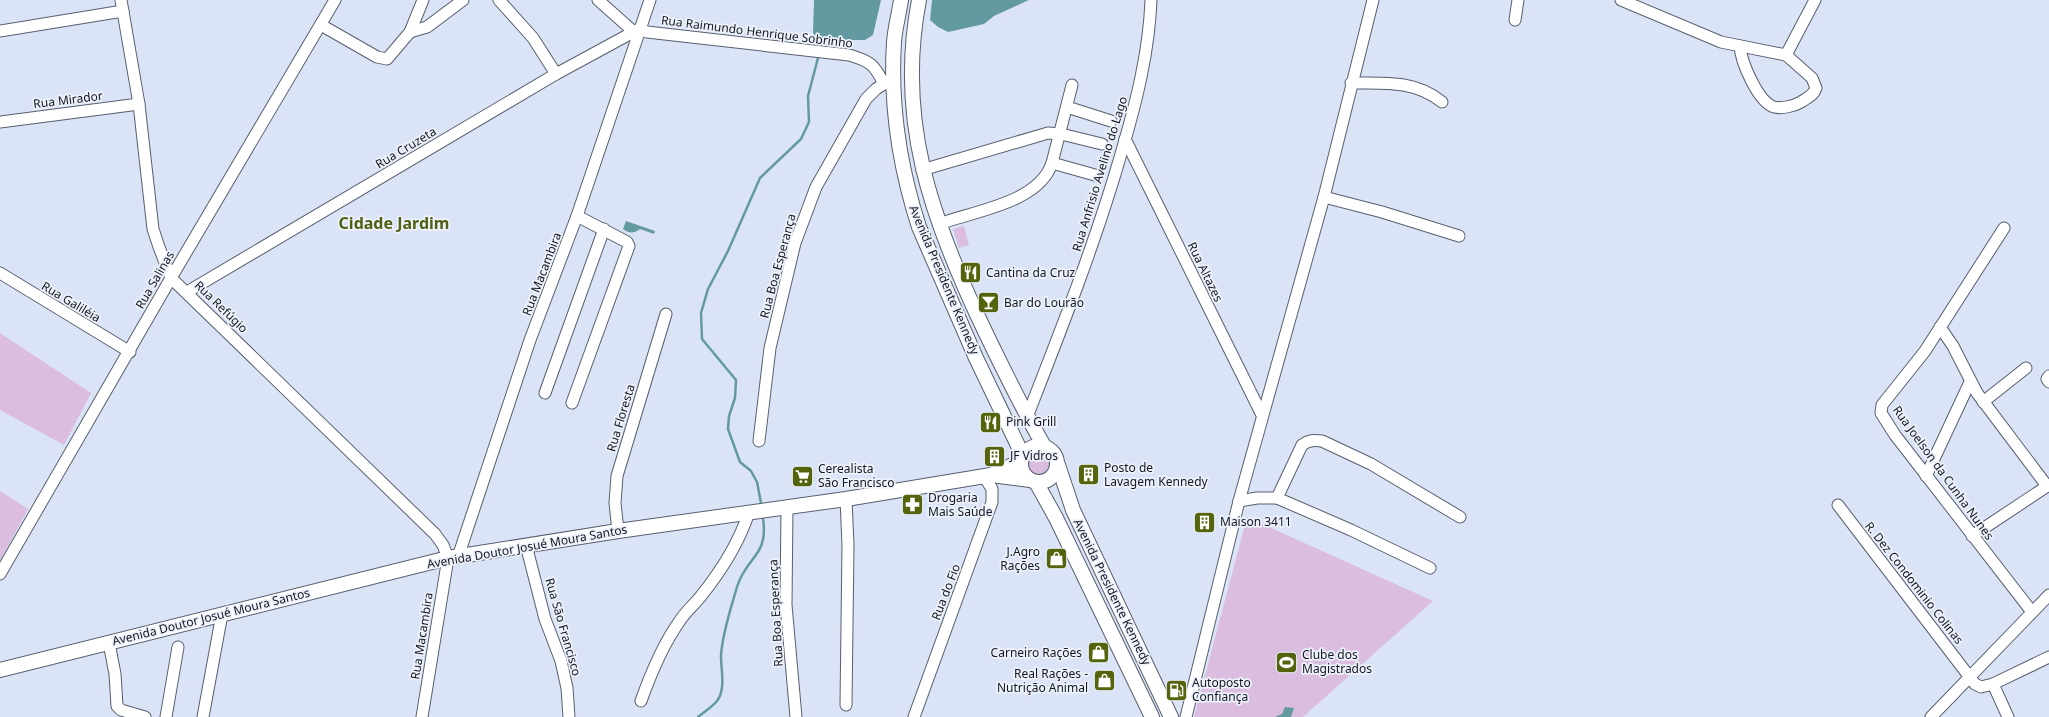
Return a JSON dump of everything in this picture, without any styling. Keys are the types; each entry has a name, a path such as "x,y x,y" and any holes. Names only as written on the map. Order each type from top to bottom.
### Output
{"main road":[{"name":"Avenida Presidente Kennedy","path":"901,0 889,81 903,171 917,221 976,358 1022,459 1023,472 1033,481 1056,518 1152,717"},
{"name":"Avenida Presidente Kennedy","path":"919,0 913,43 912,70 916,135 922,170 939,224 968,295 1027,416 1044,446 1054,454 1073,510 1171,717"},
{"path":"987,476 1022,459 1032,447 1044,446"},
{"path":"987,476 1033,481 1049,479 1056,471 1058,465"},
{"name":"Avenida Doutor Josué Moura Santos","path":"0,670 453,558 526,545 846,499 987,476"},
{"path":"1142,697 1158,689"}],"street":[{"name":"Rua Salinas","path":"0,574 130,352 171,278 335,0"},
{"path":"320,25 382,59 388,59 392,56 410,32 423,0"},
{"path":"410,32 427,27 463,0"},
{"path":"499,0 526,29 556,74"},
{"path":"598,0 636,30"},
{"name":"Rua Macambira","path":"422,717 453,558 530,340 578,216 636,30 650,0"},
{"name":"Rua Anfrisio Avelino do Lago","path":"1027,416 1084,271 1125,139 1137,98 1147,52 1151,0"},
{"path":"1186,717 1239,501 1324,197 1351,83 1373,0"},
{"path":"1515,20 1518,0"},
{"path":"1621,0 1721,42 1786,55 1812,78 1816,88 1809,97 1798,104 1779,108 1773,106 1760,94 1743,63 1740,46"},
{"path":"1786,55 1815,0"},
{"path":"0,31 122,6"},
{"name":"Rua Refúgio","path":"122,6 139,104 154,229 158,247 171,278 434,534 453,558"},
{"name":"Rua Cruzeta","path":"187,292 556,74 636,30"},
{"name":"Rua Raimundo Henrique Sobrinho","path":"636,30 849,55 873,64 889,81"},
{"name":"Rua Boa Esperança","path":"759,441 770,348 795,243 802,220 816,187 866,99 889,81"},
{"path":"1351,83 1408,85 1422,88 1442,102"},
{"path":"939,224 1010,202 1043,179 1049,172 1061,134 1072,85"},
{"name":"Rua Mirador","path":"0,122 139,104"},
{"path":"1067,107 1111,120"},
{"path":"922,170 1043,134 1061,134 1102,144"},
{"name":"Rua Altazes","path":"1125,139 1262,415"},
{"path":"1052,163 1095,175"},
{"path":"1324,197 1389,214 1459,236"},
{"path":"572,403 629,248 627,242 578,216"},
{"name":"Rua Joelson da Cunha Nunes","path":"2004,228 1925,351 1880,409 1882,417 1926,476 2032,612"},
{"path":"545,393 604,229"},
{"name":"Rua Galiléia","path":"0,273 130,352"},
{"name":"Rua Floresta","path":"618,531 615,503 617,476 666,314"},
{"path":"1940,327 1953,346 1970,382 1983,402 2048,485 1972,536"},
{"path":"1983,402 2026,368"},
{"path":"2049,376 2047,379 2049,382"},
{"path":"1926,476 1970,382"},
{"path":"1277,498 1302,446 1310,440 1315,440 1322,441 1371,464 1460,517"},
{"name":"Rua do Fio","path":"914,717 992,502 992,489 987,476"},
{"path":"1239,501 1257,498 1277,498 1351,530 1430,568"},
{"path":"846,499 848,545 846,705"},
{"name":"R. Dez Condominio Colinas","path":"1838,505 1975,684 1981,687 1994,684"},
{"name":"Rua Boa Esperança","path":"787,507 786,605 796,717"},
{"path":"641,701 654,665 676,628 702,595 734,548 743,530 749,512"},
{"name":"Rua São Francisco","path":"526,545 545,619 561,661 569,717"},
{"path":"1931,717 2049,595"},
{"path":"204,717 222,614"},
{"path":"110,643 115,674 117,706 121,710 145,717"},
{"path":"166,717 178,647"},
{"path":"2008,717 1994,684 2049,657"}],"shaded area":[{"path":"814,0 881,0 873,35 865,40 817,40 813,33"},
{"path":"932,0 1029,0 994,16 984,24 948,32 938,27 930,20"},
{"path":"626,221 655,231 654,234 640,229 634,232 627,232 623,229"},
{"path":"964,226 969,245 959,248 953,229"},
{"path":"0,333 91,393 64,445 0,410"},
{"path":"1039,451 1049,454 1052,464 1049,474 1039,477 1029,474 1026,464 1029,454"},
{"path":"0,491 28,509 0,561"},
{"name":"Clube dos Magistrados","path":"1247,517 1433,601 1303,717 1194,717"},
{"path":"1285,707 1294,708 1291,717 1275,717 1282,714"}],"waterway":[{"path":"761,503 757,482 751,471 740,462 728,429 729,416 735,398 736,380 702,339 701,313 708,289 728,251 760,178 801,139 809,122 808,96 818,58"},
{"path":"698,717 715,703 720,696 722,685 721,656 725,630 741,577 756,556 763,541 763,518"}],"place":[{"name":"Cantina da Cruz","path":"970,273"},
{"name":"Bar do Lourão","path":"988,303"},
{"name":"Pink Grill","path":"990,422"},
{"name":"JF Vidros","path":"995,456"},
{"name":"Posto de Lavagem Kennedy","path":"1088,475"},
{"name":"Cerealista São Francisco","path":"802,476"},
{"name":"Drogaria Mais Saúde","path":"912,505"},
{"name":"Maison 3411","path":"1204,522"},
{"name":"J.Agro Rações","path":"1056,559"},
{"name":"Carneiro Rações","path":"1098,653"},
{"name":"Clube dos Magistrados","path":"1286,662"},
{"name":"Real Rações - Nutrição Animal","path":"1104,681"},
{"name":"Autoposto Confiança","path":"1177,690"}],"district":[{"name":"Cidade Jardim","path":"394,223"}]}
